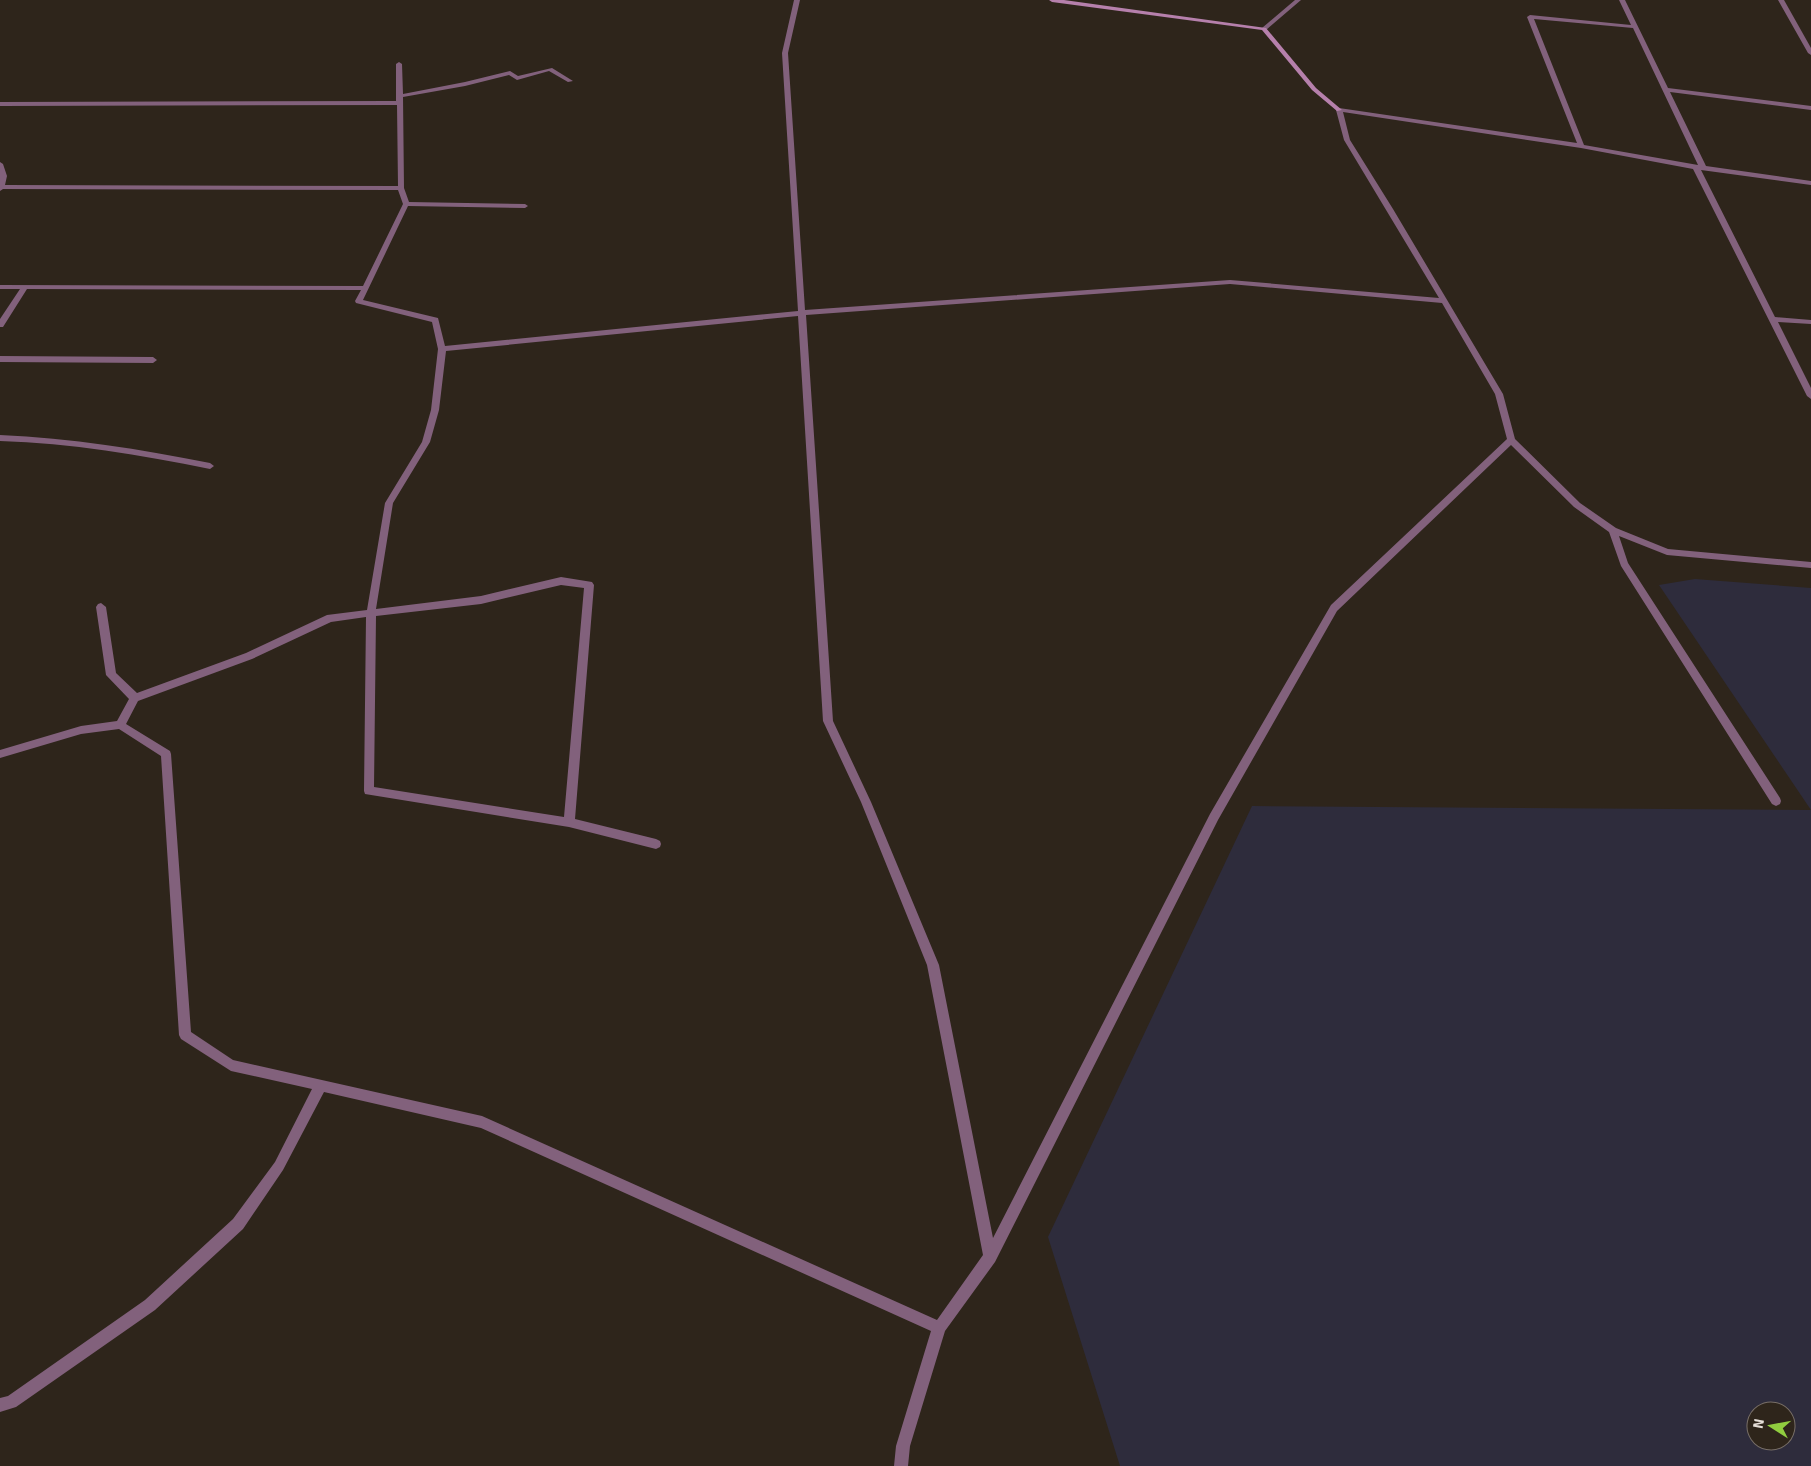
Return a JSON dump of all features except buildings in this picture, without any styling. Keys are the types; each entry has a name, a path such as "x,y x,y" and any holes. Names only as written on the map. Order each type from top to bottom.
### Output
{"street":[{"path":"797,0 785,53 828,721 866,802 933,965 990,1257"},
{"path":"1052,0 1264,29 1314,89 1339,110 1580,146 1700,168 1811,183"},
{"path":"1264,29 1298,0"},
{"path":"1622,0 1667,90 1700,168 1772,319 1811,396"},
{"path":"1781,0 1811,53"},
{"path":"1580,146 1530,17 1636,27"},
{"path":"399,64 400,188 406,204 359,301 435,320 442,349 435,410 426,442 390,503 371,613 369,791 569,822 656,844"},
{"path":"0,104 400,100 510,73 517,78 550,69 570,82"},
{"path":"1667,90 1811,108"},
{"path":"1339,110 1347,140 1499,394 1511,440 1577,505 1613,530 1667,552 1811,565"},
{"path":"0,164 4,176 0,188 400,188"},
{"path":"406,204 525,206"},
{"path":"442,349 803,313 1230,282 1444,301"},
{"path":"0,287 365,288"},
{"path":"0,325 25,287"},
{"path":"1772,319 1811,322"},
{"path":"0,359 153,360"},
{"path":"0,438 43,439 131,450 210,466"},
{"path":"901,1466 903,1446 939,1328 990,1257 1214,816 1334,608 1511,440"},
{"path":"1613,530 1624,564 1776,801"},
{"path":"120,725 135,698 249,656 330,618 482,600 561,581 589,585 569,822"},
{"path":"101,606 111,674 135,698"},
{"path":"0,754 81,730 120,725 166,754 185,1035 231,1064 482,1122 939,1328"},
{"path":"0,1405 11,1402 150,1305 238,1224 279,1166 321,1086"}],"shaded area":[{"path":"1695,579 1811,588 1811,810 1659,585"},
{"path":"1252,806 1811,810 1811,1466 1120,1466 1048,1237"}]}
